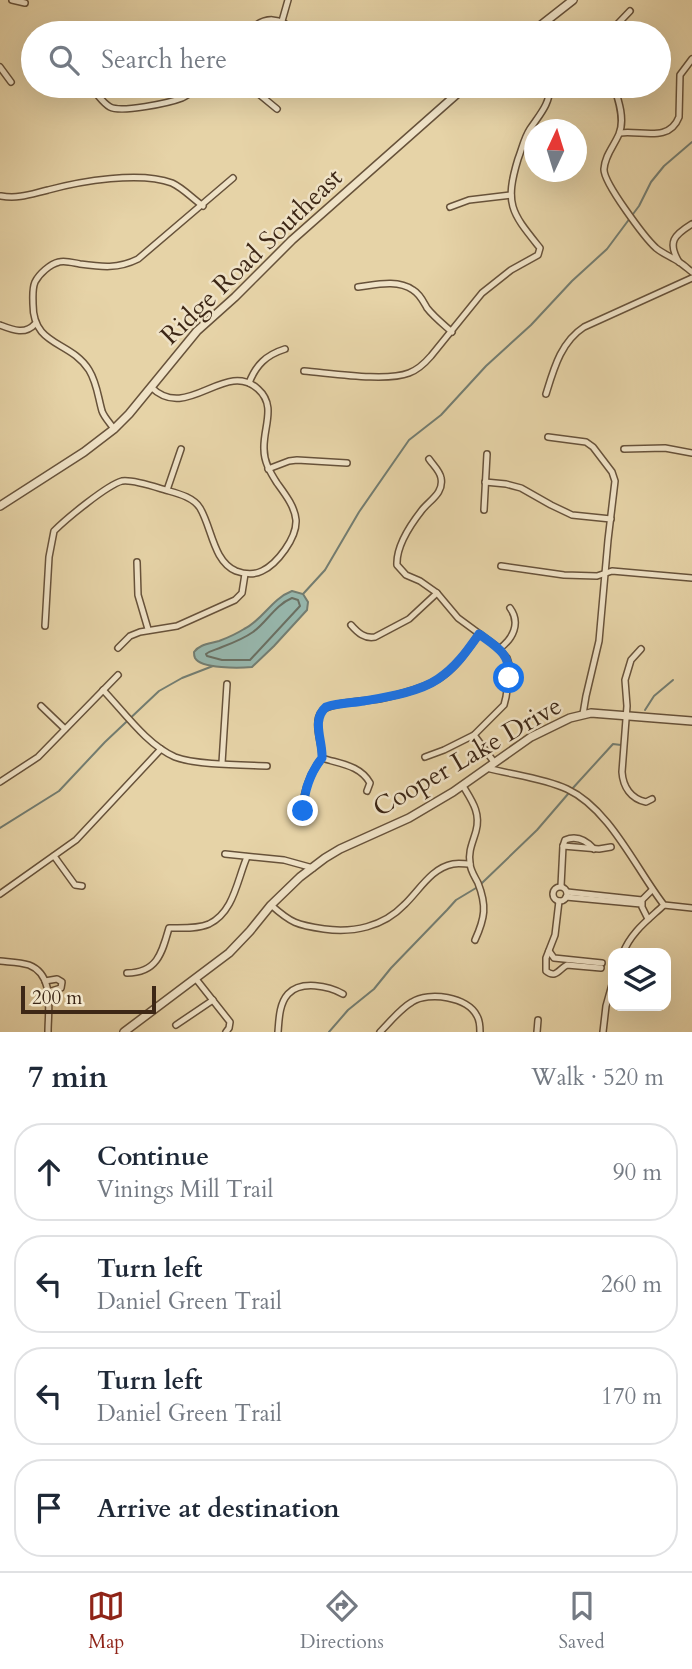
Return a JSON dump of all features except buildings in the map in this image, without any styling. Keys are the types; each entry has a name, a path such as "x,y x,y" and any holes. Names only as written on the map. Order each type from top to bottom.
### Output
{"street":[{"path":"12,0 24,3"},
{"path":"264,21 282,21 288,0"},
{"path":"546,21 573,0"},
{"path":"620,21 630,11"},
{"path":"620,133 662,134 671,130 680,117 680,75 692,59"},
{"path":"0,67 11,82"},
{"path":"100,98 110,107 119,109 179,98"},
{"path":"264,98 277,109"},
{"name":"Ridge Road Southeast","path":"0,506 84,452 114,429 197,331 283,249 453,98"},
{"path":"304,371 375,376 410,373 431,356 482,293 510,270 538,254 540,248 517,217 511,195 515,171 528,132 547,106 549,98"},
{"path":"618,98 621,111 620,133 604,166 607,183 657,249 692,272"},
{"path":"1,196 26,197 75,184 145,177 176,184 202,206"},
{"path":"114,429 103,413 94,379 88,368 76,355 49,339 35,324 35,281 51,265 61,261 106,267 127,264 138,259 233,178"},
{"path":"450,208 469,200 511,195"},
{"path":"679,262 673,252 674,239 692,224"},
{"path":"546,394 558,357 574,334 692,278"},
{"path":"358,286 398,284 409,288 416,292 427,308 452,332"},
{"path":"0,325 22,331 30,330 35,324"},
{"path":"249,383 258,365 267,356 285,349"},
{"path":"45,626 49,557 54,531 103,492 123,481 167,490 189,498 200,507 224,563 238,572 258,573 270,566 288,545 294,533 294,513 268,469 265,458 264,444 269,409 268,402 260,391 249,383 234,381 178,400 157,394 151,387"},
{"path":"548,437 586,442 612,472 615,481 599,641 583,714"},
{"path":"624,449 666,448 692,453"},
{"path":"167,490 181,450"},
{"path":"484,510 487,454"},
{"path":"425,757 474,734 499,710 506,697 510,668 507,658 499,649 458,618 437,593 421,581 406,575 396,562 412,525 438,495 441,487 441,478 429,459"},
{"path":"268,469 297,460 347,463"},
{"path":"485,482 521,488 572,514 611,519"},
{"path":"137,562 138,595 148,629"},
{"path":"501,566 564,575 597,576 612,571 692,578"},
{"path":"118,648 130,636 148,629 177,626 235,600 242,593 246,574"},
{"path":"351,625 362,635 375,637 409,619 437,593"},
{"path":"499,649 510,640 515,627 515,615 510,608"},
{"path":"307,820 303,811 305,796 317,764 322,758 318,719 321,711 326,707 408,691 436,680 459,662 479,634"},
{"path":"641,649 631,660 625,680 627,715 622,772 623,781 633,796 646,802 652,799"},
{"path":"0,782 38,757 118,675"},
{"path":"222,763 227,684"},
{"path":"103,690 149,740 177,758 267,766"},
{"path":"41,706 65,729"},
{"name":"Cooper Lake Drive","path":"124,1032 236,946 271,905 300,877 340,849 409,818 463,786 531,737 570,718 600,712 692,721"},
{"path":"474,734 491,765 566,788 580,797 612,828 664,905 692,908"},
{"path":"0,894 76,840 161,749"},
{"path":"322,758 360,771 370,783 367,791"},
{"path":"463,786 475,805 478,818 470,848 470,864 485,912 475,940"},
{"path":"561,886 563,846 611,848"},
{"path":"225,854 284,860 313,868"},
{"path":"54,856 75,885 82,886"},
{"path":"127,973 137,973 157,960 169,928 202,926 217,918 231,902 247,857"},
{"path":"271,905 289,920 302,926 337,930 368,928 402,908 427,879 439,870 453,864 470,864"},
{"path":"561,886 565,888 567,895"},
{"path":"559,901 554,898 553,892 561,886"},
{"path":"641,902 652,890"},
{"path":"549,951 554,958 602,965 567,965 560,972 548,972 545,958 555,935 559,901 567,895 641,902"},
{"path":"641,902 648,919"},
{"path":"625,948 637,929 664,905"},
{"path":"0,961 22,963 39,972 48,992 48,1032"},
{"path":"45,981 57,979 62,982 61,988 48,992"},
{"path":"196,979 230,1022 226,1032"},
{"path":"278,1032 279,1013 288,991 312,986 342,993"},
{"path":"380,1032 410,1003 420,998 432,997 451,999 475,1008 480,1032"},
{"path":"603,1032 608,999"},
{"path":"176,1025 213,1000"},
{"path":"537,1032 538,1020"}],"water":[{"path":"292,591 303,594 308,602 307,610 252,667 213,666 195,658 194,652 199,647 219,641 251,625 278,599"}],"waterway":[{"path":"303,594 325,570 359,512 409,440 441,415 486,366 607,249 639,206 651,182 664,166 692,142"},
{"path":"0,828 59,791 105,742 159,691 182,678 213,666"},
{"path":"645,710 654,696 673,680"},
{"path":"572,789 613,744 621,745"},
{"path":"482,883 537,830 568,794"},
{"path":"329,1032 348,1010 374,989 456,900 476,888"}],"route":[{"path":"303,811 307,787 322,758 318,719 326,707 380,698 436,680 459,662 479,634 503,652 509,663 509,678"}]}
